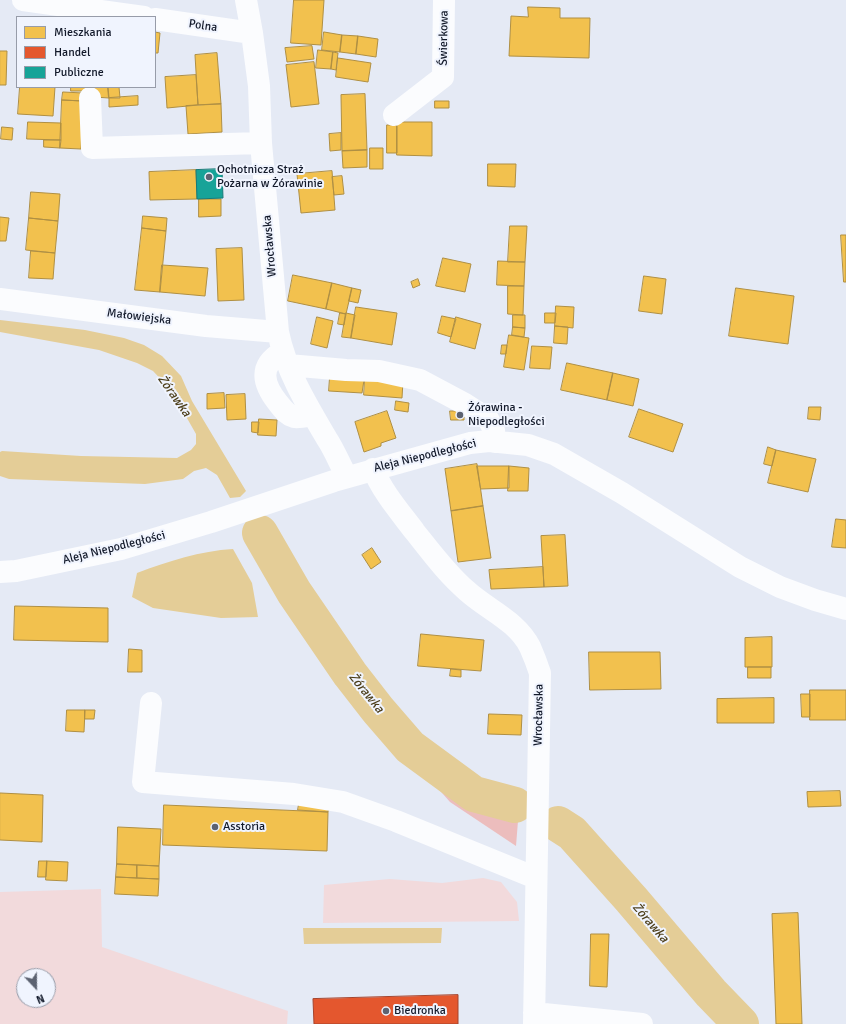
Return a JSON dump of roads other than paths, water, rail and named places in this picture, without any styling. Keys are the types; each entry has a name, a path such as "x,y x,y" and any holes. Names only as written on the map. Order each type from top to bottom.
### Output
{"street":[{"path":"23,0 137,16"},
{"name":"Świerkowa","path":"394,114 443,76 444,0"},
{"name":"Wrocławska","path":"247,1 258,86 261,144 283,350 313,415 347,477"},
{"name":"Polna","path":"156,19 252,33"},
{"path":"90,98 92,148 261,144"},
{"name":"Małowiejska","path":"0,299 206,326 346,370 379,371 420,380 465,404 488,419 494,430 495,442"},
{"name":"Aleja Niepodległości","path":"0,572 16,571 121,549 211,522 373,469 470,443 495,442 528,445 554,454 622,493 740,567 780,586 815,600 846,609"},
{"name":"Wrocławska","path":"373,469 378,482 390,500 453,578 467,592 504,618 518,631 529,646 540,673 534,1019"},
{"path":"151,704 143,782 294,794 343,802 396,821 536,878"},
{"path":"534,1019 642,1024"}],"waterway":[{"name":"Żórawka","path":"260,533 294,592 350,674 378,710 410,747 474,794 515,805"},
{"name":"Żórawka","path":"558,824 572,833 631,899 711,993 741,1024"}],"place":[{"name":"Ochotnicza Straż Pożarna w Żórawinie","path":"209,177"},
{"name":"Żórawina - Niepodległości","path":"460,415"},
{"name":"Asstoria","path":"215,827"},
{"name":"Biedronka","path":"386,1011"}]}
